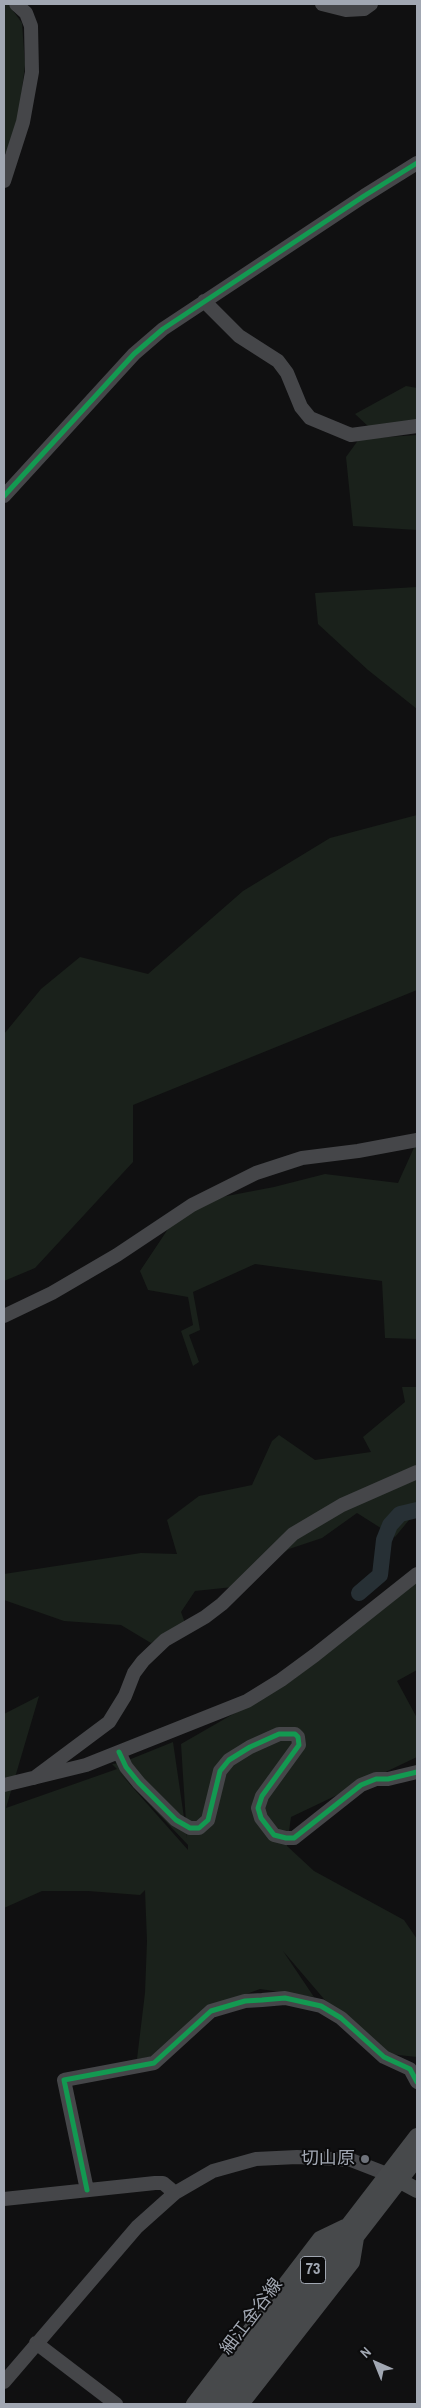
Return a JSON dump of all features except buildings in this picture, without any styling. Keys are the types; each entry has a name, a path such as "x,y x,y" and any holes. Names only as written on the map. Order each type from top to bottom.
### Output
{"main road":[{"name":"細江金谷線","path":"210,2404 393,2177 417,2136"},
{"name":"細江金谷線","path":"393,2177 417,2158"},
{"path":"393,2177 417,2190"},
{"name":"細江金谷線","path":"227,2404 351,2231"},
{"path":"194,2404 320,2238 351,2231 352,2262 241,2404"}],"street":[{"path":"4,181 23,122 32,72 31,26 26,13 16,4"},
{"path":"322,4 346,10 364,9 371,4"},
{"path":"4,496 134,354 163,329 417,163"},
{"path":"204,301 239,336 278,361 288,373 301,407 310,418 351,435 417,426"},
{"path":"4,1316 69,1284 117,1255 192,1205 256,1173 302,1158 358,1151 417,1140"},
{"path":"34,1778 109,1722 125,1696 134,1673 143,1660 165,1640 205,1618 293,1534 342,1505 417,1472"},
{"path":"4,1785 66,1771 204,1719 255,1696 315,1655 417,1574"},
{"path":"119,1752 126,1767 139,1783 176,1820 190,1828 199,1828 208,1820 220,1771 229,1760 250,1747 279,1734 295,1734 300,1746 262,1796 258,1808 261,1818 274,1835 286,1838 294,1838 361,1785 376,1778 388,1778 417,1772"},
{"path":"87,2190 64,2080 154,2063 211,2011 245,2001 285,1998 310,2002 341,2018 384,2057 414,2068 417,2082"},
{"path":"4,2382 136,2227 175,2192 214,2171 256,2159 297,2157 351,2160 393,2177"},
{"path":"4,2199 163,2184 175,2192"},
{"path":"36,2343 116,2404"}],"shaded area":[{"path":"4,4 8,4 22,23 25,65 16,137 4,155"},
{"path":"406,386 417,388 417,423 369,427 355,414"},
{"path":"417,435 417,530 353,526 346,457 359,439"},
{"path":"417,587 417,709 368,670 318,624 315,593"},
{"path":"417,815 417,990 133,1105 133,1162 35,1268 4,1281 4,1034 41,989 80,957 148,974 243,891 330,838"},
{"path":"417,1141 417,1339 385,1338 382,1281 255,1264 193,1292 200,1330 189,1335 199,1362 193,1366 181,1331 193,1325 188,1297 148,1290 140,1271 170,1226 206,1200 274,1187 325,1174 398,1183"},
{"path":"402,1387 417,1387 417,1517 409,1520 395,1537 357,1513 322,1538 289,1549 233,1587 195,1591 181,1612 185,1623 151,1643 121,1625 64,1621 4,1600 4,1574 141,1553 177,1554 167,1520 199,1496 252,1485 272,1441 279,1435 315,1460 371,1452 363,1437 405,1402"},
{"path":"417,1582 417,1670 397,1681 417,1718 417,1757 291,1817 287,1846 314,1871 404,1920 417,1939 417,2057 389,2054 370,2040 324,1999 283,1951 314,1997 260,1989 214,2006 156,2056 137,2059 145,1993 147,1941 145,1890 140,1895 88,1891 42,1891 4,1908 4,1714 39,1696 6,1808 117,1769 112,1764 121,1763 173,1742 187,1838 181,1744 294,1679","holes":["119,1772 188,1845 188,1850"]}],"waterway":[{"path":"359,1593 380,1575 384,1540 390,1525 400,1514 417,1510"}],"cycle path":[{"path":"4,496 134,354 163,329 417,163"},
{"path":"119,1752 126,1767 139,1783 176,1820 190,1828 199,1828 208,1820 220,1771 229,1760 250,1747 279,1734 295,1734 298,1737 299,1745 262,1796 258,1808 261,1818 274,1835 286,1838 294,1838 361,1785 376,1779 388,1779 417,1772"},
{"path":"87,2190 64,2080 154,2063 211,2011 245,2001 285,1998 321,2006 341,2018 384,2057 410,2069 417,2082"}],"place":[{"name":"切山原","path":"365,2159"}]}
